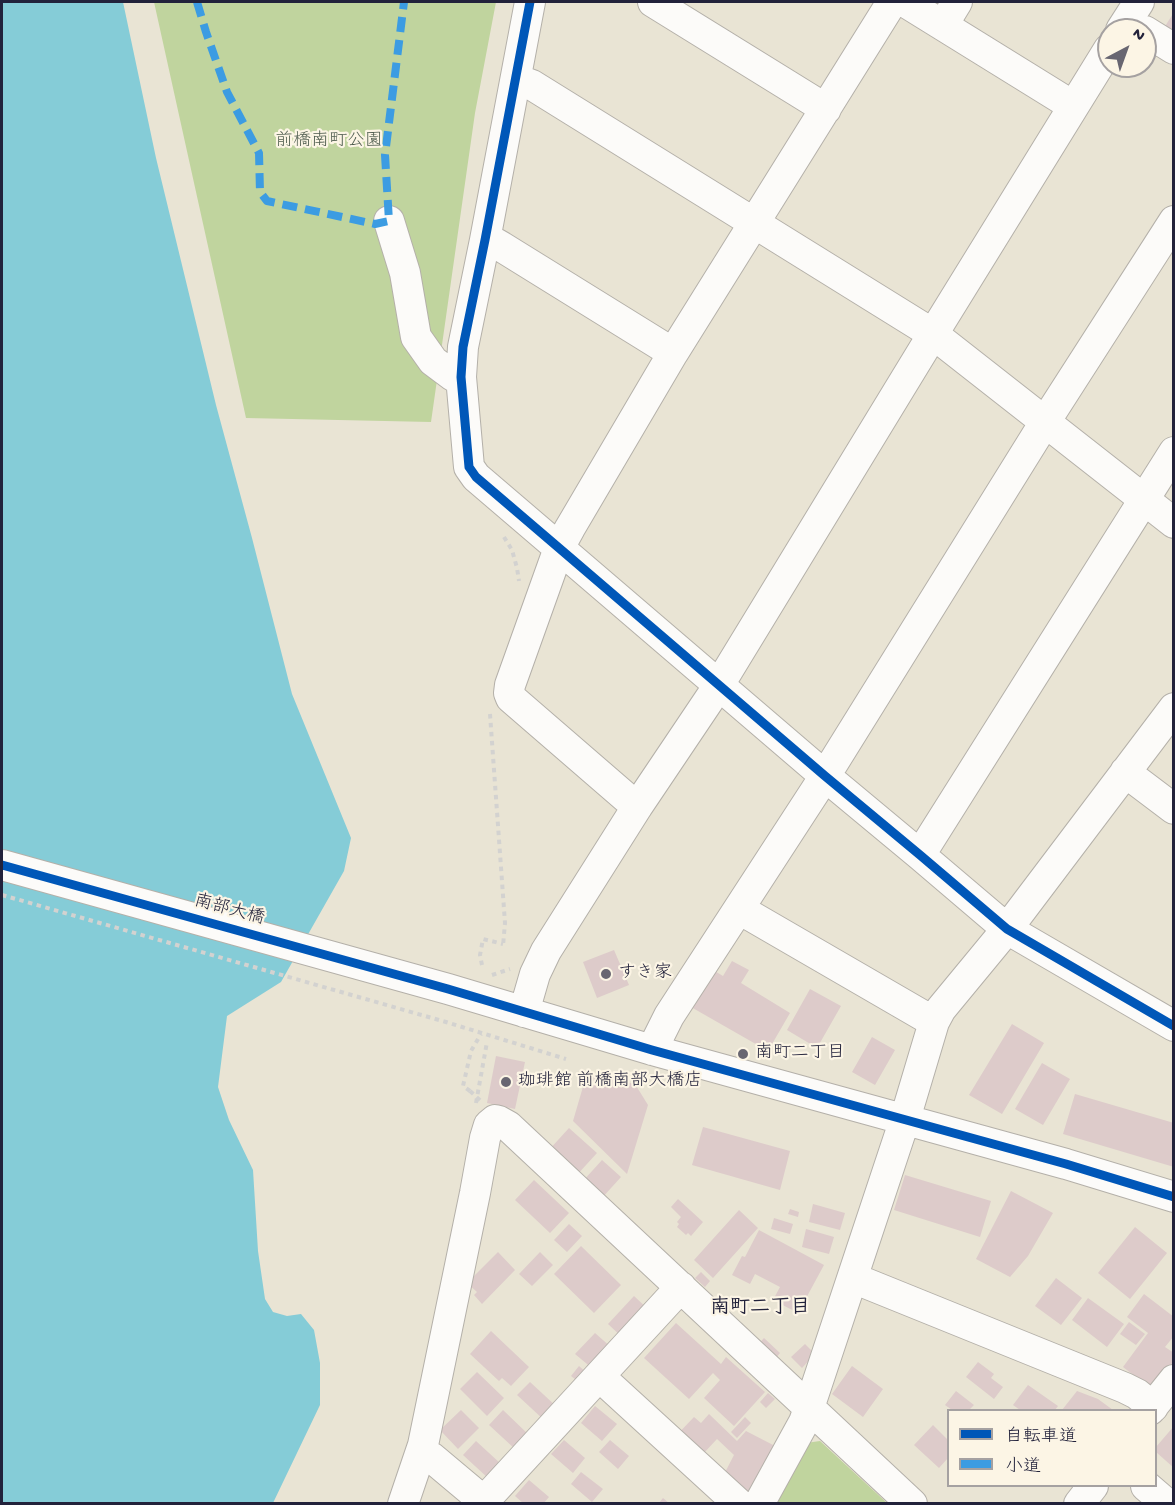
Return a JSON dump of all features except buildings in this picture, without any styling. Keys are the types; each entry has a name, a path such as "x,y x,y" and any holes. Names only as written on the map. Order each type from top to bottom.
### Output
{"street":[{"path":"530,2 463,347 461,377 469,467 476,477 558,548 1007,929 1173,1026"},
{"path":"652,2 826,109"},
{"path":"637,807 511,698 510,685 558,548 673,353 892,2"},
{"path":"905,2 950,13 1073,106"},
{"path":"1157,38 1173,49"},
{"path":"524,1012 535,974 546,951 637,807 719,686 1097,68"},
{"path":"516,79 532,85 933,334 1173,523"},
{"path":"389,221 405,273 416,337 433,362 453,376 461,377"},
{"path":"652,1050 669,1016 825,776 1173,221"},
{"path":"485,240 502,247 673,353"},
{"path":"920,855 1173,452"},
{"path":"759,1503 810,1408 905,1119 934,1022 941,1009 1007,929 1173,708"},
{"path":"1125,772 1173,809"},
{"name":"南部大橋","path":"2,865 448,989 652,1050 1066,1164 1173,1197"},
{"path":"738,909 934,1022"},
{"path":"403,1503 421,1454 485,1138 487,1130 495,1120 508,1126 912,1503"},
{"path":"853,1278 1125,1388 1137,1394 1152,1409 1173,1380"},
{"path":"421,1454 431,1457 485,1502 681,1287"},
{"path":"599,1376 739,1503"},
{"path":"1079,1503 1091,1487"},
{"path":"1148,1487 1167,1503"}],"path":[{"path":"482,965 480,955 483,939 503,945 505,923 498,812"},
{"path":"2,895 446,1022 566,1059"},
{"path":"481,1034 471,1051 463,1086 483,1103"}],"green space":[{"name":"前橋南町公園","path":"154,2 496,2 475,113 431,422 246,418"},
{"path":"820,1441 887,1503 775,1504 806,1443"}],"water":[{"path":"2,2 123,2 156,158 216,405 292,694 351,838 344,871 281,982 227,1016 218,1087 229,1120 253,1170 258,1251 265,1299 273,1312 287,1316 301,1314 314,1330 320,1363 320,1405 273,1503 2,1504"}],"marked path":[{"path":"197,2 227,92 259,153 260,192 267,201 375,224 389,221 385,155 404,2"}],"cycle path":[{"path":"530,2 463,347 461,377 469,467 476,477 1007,929 1174,1026"},
{"path":"2,865 448,989 652,1050 1066,1164 1174,1197"}],"place":[{"name":"すき家","path":"606,974"},
{"name":"南町二丁目","path":"743,1054"},
{"name":"珈琲館 前橋南部大橋店","path":"506,1082"}],"district":[{"name":"南町二丁目","path":"760,1309"}]}
